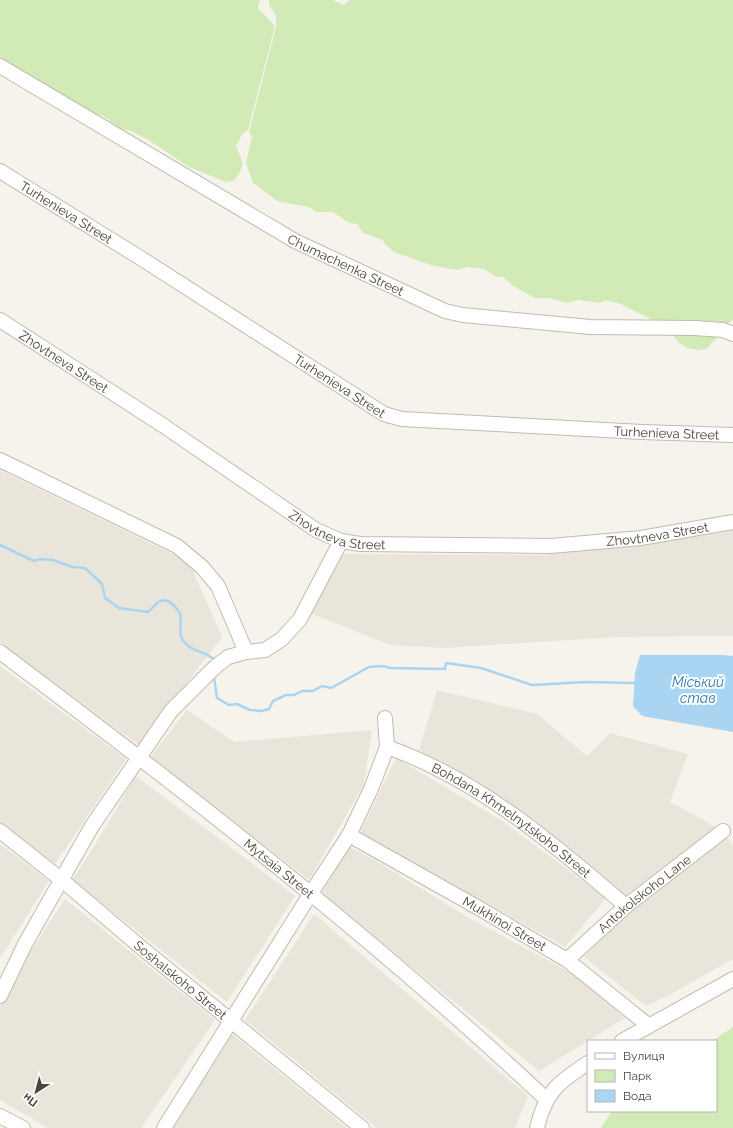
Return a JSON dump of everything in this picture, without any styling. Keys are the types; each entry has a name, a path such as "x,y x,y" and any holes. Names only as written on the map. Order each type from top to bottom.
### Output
{"street":[{"name":"Chumachenka Street","path":"0,66 295,241 445,311 463,315 590,327 695,328 723,330 733,334"},
{"name":"Turhenieva Street","path":"0,171 139,257 384,414 402,419 642,432 733,435"},
{"name":"Zhovtneva Street","path":"0,320 164,426 316,530 341,541 386,546 551,546 641,538 733,522"},
{"path":"0,460 177,546 197,562 218,586 246,652"},
{"path":"0,996 4,975 62,880 92,826 171,712 228,657 246,652 265,650 282,639 300,619 341,541"},
{"name":"Mytsaia Street","path":"0,652 140,757 311,893 482,1039 546,1099"},
{"path":"164,1128 349,835 371,789 387,747 385,718"},
{"name":"Bohdana Khmelnytskoho Street","path":"387,747 417,757 465,784 517,818 561,850 626,906"},
{"name":"Soshalskoho Street","path":"0,831 62,880 143,950 232,1020 362,1128"},
{"name":"Antokolskoho Lane","path":"567,960 626,906 723,831"},
{"name":"Mukhinoi Street","path":"349,835 477,907 567,960 649,1026"},
{"path":"624,1040 733,979"},
{"path":"537,1128 546,1099 557,1086 571,1074 587,1064"},
{"path":"0,1116 23,1128"}],"shaded area":[{"path":"0,470 189,562 222,637 139,745 0,642"},
{"path":"733,528 733,636 614,637 445,648 390,645 310,613 343,554 541,555 625,547"},
{"path":"0,666 126,759 55,864 0,822"},
{"path":"437,690 537,714 587,756 610,733 688,754 670,802 716,827 628,898 549,833 493,795 419,750"},
{"path":"187,710 234,742 372,730 364,784 309,880 150,757"},
{"path":"396,758 501,820 606,898 565,947 360,833"},
{"path":"136,776 295,896 227,1002 72,880"},
{"path":"725,834 733,845 733,959 671,994 646,1006 584,957 619,921"},
{"path":"0,844 49,881 0,958"},
{"path":"350,847 373,859 469,918 577,976 625,1018 587,1040 539,1071 321,893"},
{"path":"65,899 215,1020 141,1128 48,1128 0,1100 0,1006 7,987"},
{"path":"314,914 528,1096 515,1128 377,1128 245,1020"},
{"path":"232,1034 347,1128 172,1128"}],"green space":[{"path":"0,0 260,0 258,8 275,26 248,130 243,133 236,146 242,167 235,180 226,182 189,167 150,141 131,131 121,129 103,116 93,113 7,63 0,57"},
{"path":"269,0 333,0 343,5 350,0 733,0 733,319 725,326 716,339 706,349 697,350 688,348 678,342 673,335 658,323 621,304 605,300 600,303 578,300 567,303 550,298 535,298 513,286 503,277 496,277 484,269 466,267 457,270 431,265 394,252 385,244 383,240 363,233 357,224 349,223 333,212 316,212 309,207 277,201 253,183 246,163 252,136 249,132 276,27 276,15 269,6"},
{"path":"733,1027 733,1128 601,1128 611,1112 717,1112 717,1040 714,1040"}],"water":[{"name":"Міський став","path":"640,655 733,656 733,732 642,716 633,706 635,673"}],"waterway":[{"path":"0,545 34,561 40,559 53,560 72,567 85,568 102,584 105,598 119,608 148,612 161,601 164,600 170,602 180,613 180,633 187,645 212,657 216,661"},
{"path":"214,677 217,698 229,705 237,704 250,710 261,711 269,709 273,701 286,695 294,695 302,691 313,691 322,686 331,688 369,667 383,666 390,668 445,669 446,663 481,668 532,685 585,682 635,683"}]}
